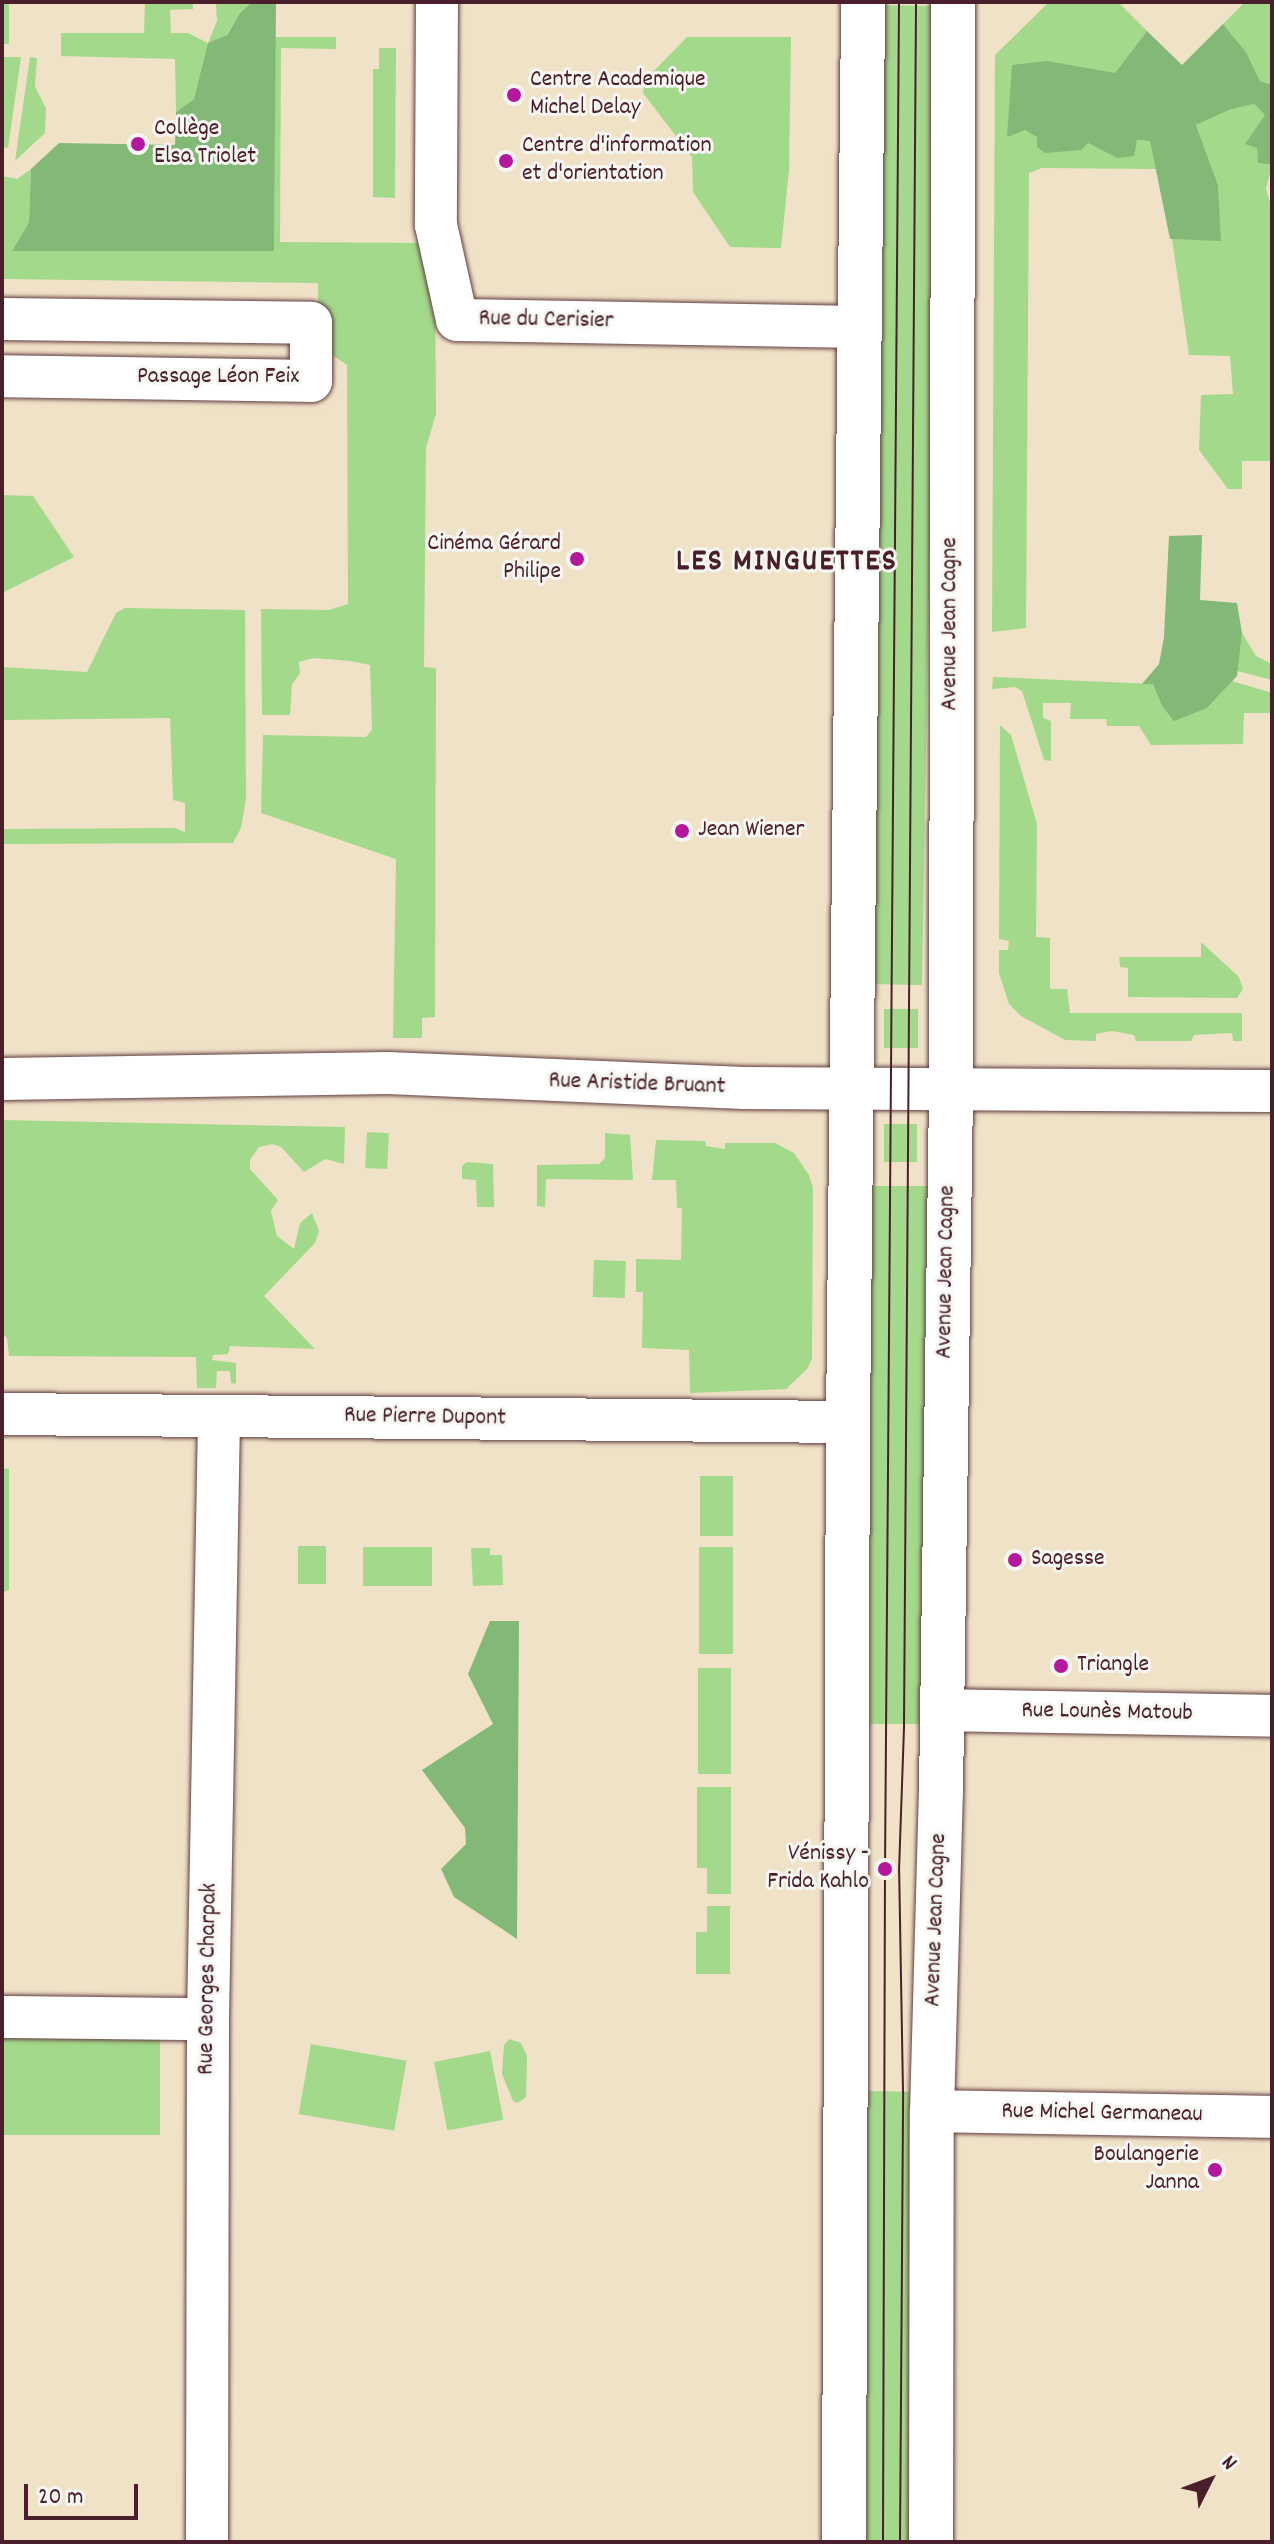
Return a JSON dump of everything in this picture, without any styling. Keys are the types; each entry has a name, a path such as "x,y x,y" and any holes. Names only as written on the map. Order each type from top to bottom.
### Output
{"street":[{"name":"Rue du Cerisier","path":"437,2 436,225 457,320 859,327"},
{"path":"844,2542 848,1422 863,2"},
{"name":"Avenue Jean Cagne","path":"931,2542 932,2111 942,1710 951,1090 953,2"},
{"name":"Passage Léon Feix","path":"2,319 311,323 311,381 2,376"},
{"name":"Rue Aristide Bruant","path":"2,1079 388,1073 535,1082 951,1090 1272,1091"},
{"name":"Rue Pierre Dupont","path":"2,1414 848,1422"},
{"name":"Rue Georges Charpak","path":"207,2542 208,2019 219,1416"},
{"name":"Rue Lounès Matoub","path":"942,1710 1272,1716"},
{"path":"2,2017 208,2019"},
{"name":"Rue Michel Germaneau","path":"932,2111 1272,2117"}],"green space":[{"path":"2,2 9,2 9,44 2,44"},
{"path":"145,2 193,2 193,9 170,10 171,33 188,33 208,43 217,21 216,2 252,2 240,13 200,77 194,99 176,112 175,59 61,56 61,33 144,33"},
{"path":"252,2 276,2 274,251 12,251 29,222 31,169 59,143 175,145 176,112 194,99 208,43 227,35 240,13"},
{"path":"1049,2 1119,3 1147,31 1115,73 1012,66 1012,87 1025,130 1038,137 1088,143 1117,158 1136,140 1151,141 1157,169 1042,168 1029,173 1026,628 992,632 995,55"},
{"path":"1245,2 1272,2 1272,85 1260,81 1246,52 1223,24"},
{"path":"877,5 939,6 922,985 860,984"},
{"path":"1223,24 1246,52 1260,81 1272,85 1272,165 1258,163 1257,148 1245,144 1265,115 1254,104 1229,110 1196,125 1218,185 1221,241 1170,239 1150,141 1137,140 1134,156 1117,158 1088,143 1081,150 1045,153 1037,147 1037,137 1025,130 1007,137 1012,65 1047,61 1115,73 1147,31 1182,65"},
{"path":"275,37 336,37 336,49 281,48 280,242 422,243 435,259 436,414 426,448 424,667 436,668 435,1017 422,1018 422,1038 393,1038 396,859 261,813 263,735 366,737 372,730 370,665 350,661 314,658 299,662 300,674 292,684 290,715 262,715 261,609 329,610 348,604 347,365 319,346 318,283 2,279 2,176 17,179 31,169 29,222 12,251 274,251"},
{"path":"687,37 791,37 789,170 781,248 730,247 693,192 692,157 643,93 645,80"},
{"path":"379,48 396,48 395,198 373,197 373,69 379,69"},
{"path":"2,57 21,57 8,148 2,147"},
{"path":"30,57 37,58 35,87 46,108 45,133 15,161"},
{"path":"1254,104 1265,115 1257,148 1258,163 1272,165 1266,189 1272,209 1272,461 1242,461 1242,489 1228,489 1199,450 1201,395 1233,394 1230,356 1189,355 1172,239 1220,240 1218,185 1196,125 1229,110"},
{"path":"2,495 33,496 74,557 2,593"},
{"path":"1202,535 1200,600 1237,603 1242,633 1237,676 1207,708 1174,721 1162,706 1153,684 1142,684 1159,664 1164,637 1169,536"},
{"path":"125,608 245,610 246,798 241,828 233,843 2,844 2,829 174,828 185,832 185,803 173,800 170,718 2,720 2,667 87,672 116,613"},
{"path":"1242,633 1256,656 1272,664 1272,680 1237,671"},
{"path":"993,677 1153,684 1162,705 1207,708 1232,681 1272,693 1272,713 1244,713 1243,744 1151,745 1139,726 1107,726 1106,719 1070,719 1071,703 1043,703 1043,718 1051,721 1051,761 1044,760 1022,691 1015,687 992,689"},
{"path":"1000,725 1011,735 1037,824 1036,937 1050,938 1050,989 1067,989 1070,1013 1242,1013 1242,1041 1233,1041 1232,1033 1194,1035 1191,1041 1136,1041 1134,1035 1112,1031 1096,1034 1096,1041 1065,1040 1021,1016 1009,1004 999,973 999,950 1008,950 1009,941 999,939"},
{"path":"1201,942 1239,977 1243,989 1237,998 1128,997 1128,968 1120,967 1119,957 1201,957"},
{"path":"884,1009 918,1009 918,1048 884,1048"},
{"path":"2,1120 345,1127 344,1164 325,1159 304,1172 281,1147 272,1144 259,1147 250,1160 250,1169 278,1200 271,1211 277,1236 294,1249 300,1223 312,1213 319,1231 315,1243 264,1296 315,1349 230,1346 228,1354 213,1355 212,1360 236,1363 236,1384 231,1383 230,1371 217,1371 216,1388 197,1388 196,1357 9,1356 7,1338 2,1334"},
{"path":"884,1124 917,1124 917,1162 884,1162"},
{"path":"367,1132 389,1133 387,1169 365,1168"},
{"path":"605,1133 630,1135 633,1180 546,1179 545,1207 537,1206 537,1165 599,1164 605,1158"},
{"path":"656,1140 705,1141 706,1146 725,1149 725,1143 775,1143 794,1153 809,1175 813,1188 812,1359 807,1369 786,1389 690,1393 689,1350 642,1348 643,1292 636,1292 636,1259 681,1260 682,1208 677,1208 676,1180 652,1180"},
{"path":"467,1162 493,1164 494,1207 477,1207 476,1180 462,1179 462,1166"},
{"path":"870,1186 931,1186 931,1724 870,1724"},
{"path":"594,1260 626,1261 625,1298 593,1297"},
{"path":"2,1468 9,1469 9,1590 4,1592 4,1620"},
{"path":"700,1476 733,1476 733,1536 700,1536"},
{"path":"298,1546 326,1546 326,1584 298,1584"},
{"path":"363,1547 432,1547 432,1586 363,1586"},
{"path":"699,1547 733,1547 733,1654 699,1654"},
{"path":"471,1548 490,1548 490,1555 502,1555 503,1585 473,1586"},
{"path":"490,1621 519,1621 517,1939 454,1897 441,1869 466,1844 465,1828 422,1770 493,1724 468,1674"},
{"path":"698,1668 731,1668 731,1774 698,1774"},
{"path":"697,1787 731,1787 731,1894 707,1894 707,1868 697,1868"},
{"path":"707,1906 730,1906 730,1974 696,1974 696,1932 707,1932"},
{"path":"2,2029 160,2029 160,2135 2,2135"},
{"path":"509,2039 521,2043 527,2056 526,2097 518,2103 513,2101 502,2074 504,2045"},
{"path":"311,2044 407,2061 394,2131 299,2114"},
{"path":"490,2051 503,2120 447,2131 434,2062"},
{"path":"865,2091 926,2092 918,2542 857,2542"}],"tram line":[{"path":"883,2542 899,2"},
{"path":"900,2542 903,2092 899,1871 904,1725 916,2"}],"place":[{"name":"Centre Academique Michel Delay","path":"514,95"},
{"name":"Collège Elsa Triolet","path":"138,144"},
{"name":"Centre d'information et d'orientation","path":"506,161"},
{"name":"Cinéma Gérard Philipe","path":"577,559"},
{"name":"Jean Wiener","path":"682,831"},
{"name":"Sagesse","path":"1015,1560"},
{"name":"Triangle","path":"1061,1666"},
{"name":"Vénissy - Frida Kahlo","path":"885,1869"},
{"name":"Boulangerie Janna","path":"1215,2170"}],"district":[{"name":"LES MINGUETTES","path":"787,563"}]}
